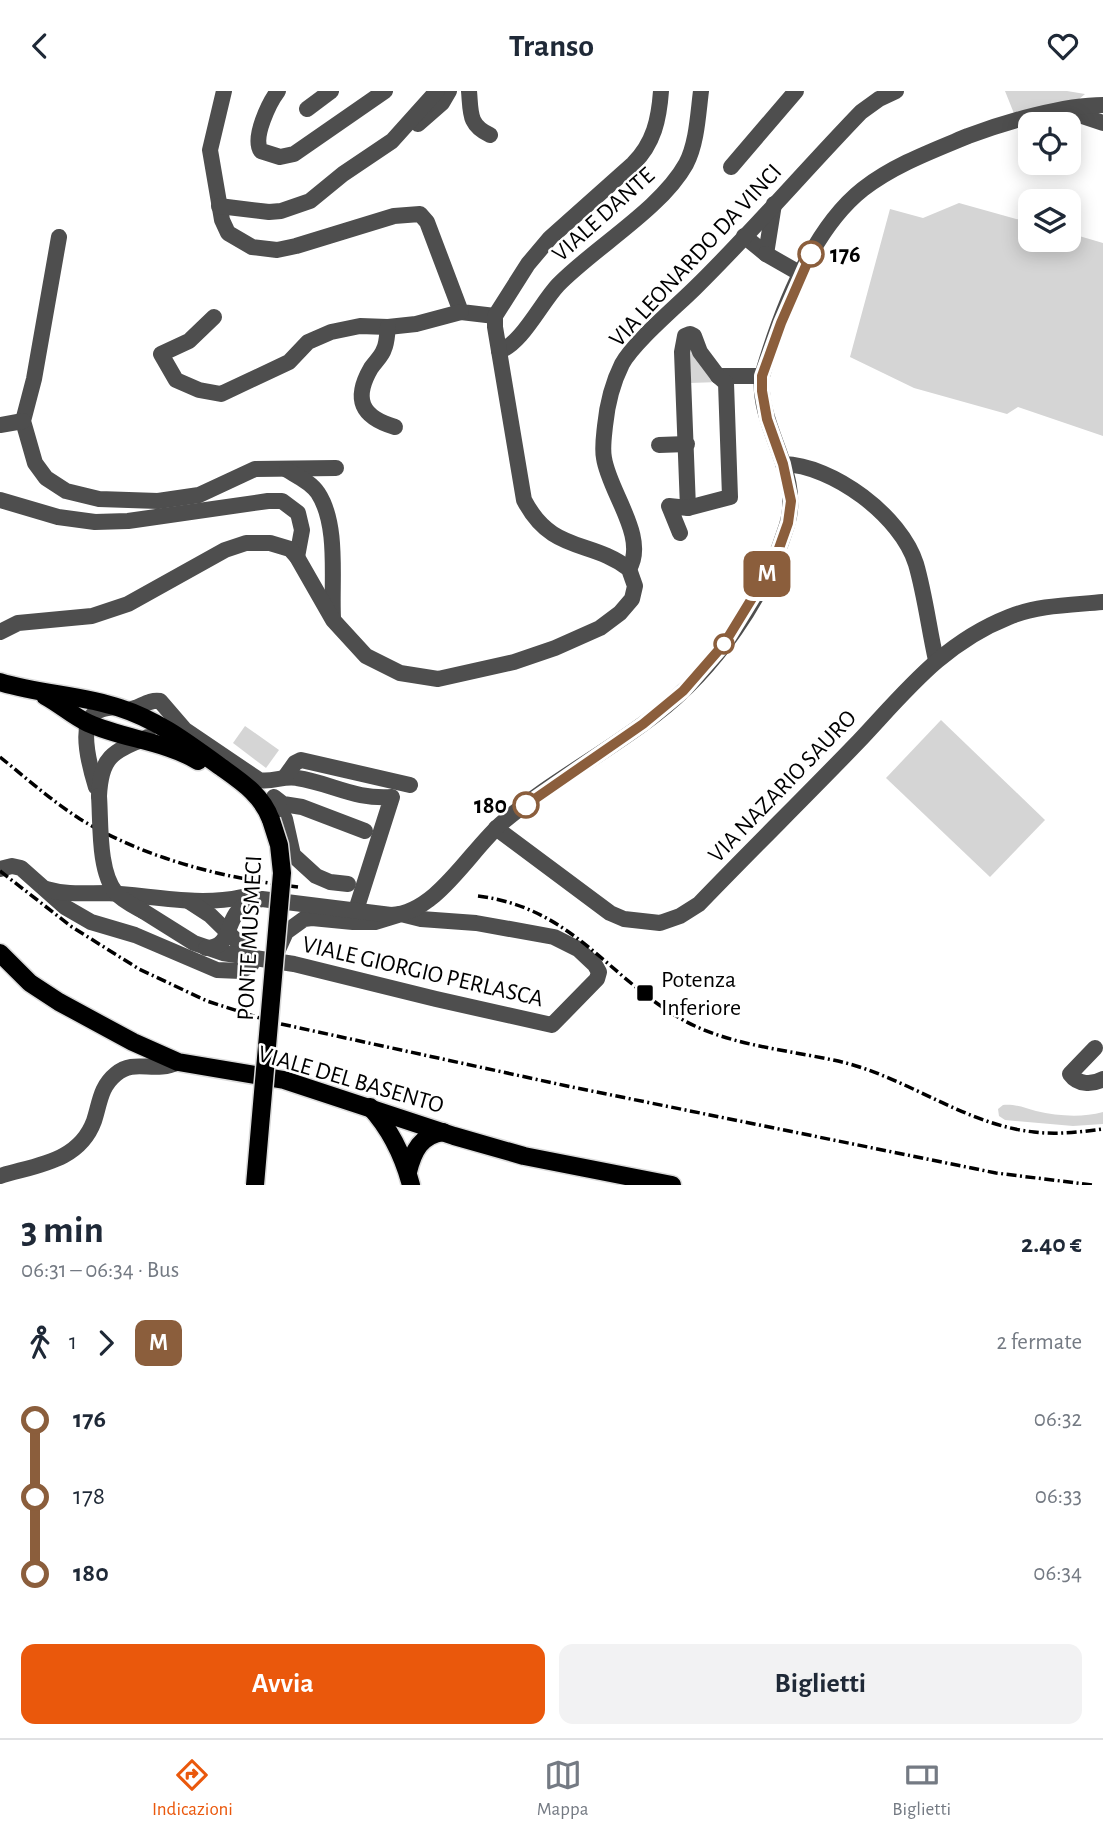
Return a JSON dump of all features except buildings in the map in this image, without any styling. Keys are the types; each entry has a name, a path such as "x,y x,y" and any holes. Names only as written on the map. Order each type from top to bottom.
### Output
{"main road":[{"path":"0,673 88,723 139,741 173,749 210,768 246,795 267,822"},
{"path":"0,682 30,690 69,695 127,711 176,729 247,786 260,800 267,822"},
{"name":"PONTE MUSMECI","path":"255,1185 280,958 282,873 279,845 267,822"},
{"name":"PONTE MUSMECI","path":"246,1185 272,874 267,822"},
{"name":"VIALE DEL BASENTO","path":"0,953 30,983 59,1002 133,1042 178,1062 284,1080 524,1156 672,1185"},
{"path":"370,1107 390,1133 410,1181"},
{"path":"410,1181 414,1153 418,1145 432,1134 443,1132"}],"street":[{"path":"224,91 210,150 222,220 228,233 252,247 278,250 394,216 420,214 427,222 461,312"},
{"path":"278,91 257,141 261,151 281,157 295,154 385,91"},
{"path":"307,109 331,91"},
{"path":"392,141 437,91"},
{"path":"219,206 269,212 310,201 343,174 434,111 446,99 449,91"},
{"path":"469,91 472,120 478,130 489,135"},
{"path":"629,569 623,564 560,538 541,524 528,508 521,489 495,316 528,264 550,237 633,164 644,151 656,128 662,91"},
{"name":"VIALE DANTE","path":"499,351 512,347 559,283 659,199 675,180 692,148 701,91"},
{"path":"731,167 796,91"},
{"name":"VIA LEONARDO DA VINCI","path":"333,620 356,647 380,665 420,677 438,679 514,662 555,648 600,628 620,613 632,599 635,586 629,569 634,557 634,539 615,495 603,456 605,425 622,363 861,112 887,93"},
{"path":"280,958 286,932 304,919 375,922 421,904 443,887 496,828 657,713 697,676 724,644 765,577 788,523 791,501 783,464 767,419 762,376 801,274 832,221 852,198 876,180 912,160 992,127 1078,107 1103,106"},
{"path":"1065,110 1103,123"},
{"path":"766,254 774,204"},
{"path":"744,236 766,254 801,274"},
{"path":"59,237 34,379 23,421 36,463 46,478 66,491 99,499 158,501 199,495 256,469 336,468"},
{"path":"214,317 189,341 161,354 177,380 199,390 221,394 289,362 308,342 331,332 360,326 416,324 461,312 495,316"},
{"path":"388,327 384,350 371,368 361,399 366,414 395,427"},
{"path":"669,506 688,508 730,497 726,383 700,352 694,336 690,334 685,336 682,352 688,508"},
{"path":"718,376 762,376"},
{"path":"0,425 23,421"},
{"path":"659,445 687,444"},
{"path":"783,464 798,464 833,476 891,522 906,543 915,563 936,660"},
{"path":"285,469 318,492 331,526 333,620"},
{"path":"656,495 669,506 680,533"},
{"path":"0,500 58,517 94,522 128,521 253,502 282,501 298,513 302,530 297,557"},
{"path":"0,632 12,625 92,616 128,604 234,546 246,543 270,543 290,549 333,620"},
{"name":"VIA NAZARIO SAURO","path":"496,828 610,913 624,919 649,923 660,923 680,916 699,904 936,660 971,635 1023,611 1103,602"},
{"path":"0,616 31,621"},
{"path":"99,796 86,738 88,723 97,712 127,711 145,727 139,741"},
{"path":"99,796 100,776 104,764 112,756 139,741 176,729 248,774 266,782 285,819 293,855 316,876 330,882 348,884"},
{"path":"285,777 295,763 301,760 410,785"},
{"path":"266,782 285,777 297,778 373,799 392,797 356,910"},
{"name":"VIALE GIORGIO PERLASCA","path":"99,796 106,873 115,891 143,911 208,948 254,958 280,958 436,999 552,1025 598,976 599,972 594,965 578,949 554,937 476,923 421,919 401,914"},
{"path":"276,801 302,807 365,831"},
{"path":"104,860 113,877 126,886 401,914"},
{"path":"0,869 12,866 21,868 65,907 91,922 217,970 241,971 251,965 254,958 233,931 202,908 183,899"},
{"path":"45,888 69,894 105,893 222,901 242,897"},
{"path":"105,893 98,898 94,909 109,927"},
{"path":"208,948 221,943 233,931 244,905 262,899"},
{"path":"208,948 216,944 218,935 214,918"},
{"path":"1095,1048 1070,1075 1076,1081 1085,1083 1103,1079"},
{"path":"0,1175 50,1162 69,1154 83,1140 94,1122 104,1086 119,1072 135,1065 166,1068 178,1062"}],"shaded area":[{"path":"1005,91 1067,91 1085,94 1071,106 1037,112 1018,112 1015,116"},
{"path":"959,203 1018,219 1018,252 1081,252 1081,237 1103,243 1103,436 1018,407 1007,414 914,388 850,357 890,209 923,218"},
{"path":"690,340 720,382 689,383 687,355"},
{"path":"941,720 1045,820 990,877 886,778"},
{"path":"245,726 279,750 266,768 233,743"},
{"path":"1003,1105 1061,1115 1078,1116 1103,1112 1103,1124 1073,1126 1005,1120 999,1116 998,1109"}],"railway":[{"path":"0,757 80,819 131,845 213,872 298,887"},
{"path":"0,871 72,927 139,969 207,1001 272,1022 567,1086 996,1173 1093,1185"},
{"path":"478,896 511,903 539,914 565,929 656,1003 702,1029 742,1042 846,1063 893,1080 962,1112 1009,1128 1051,1133 1103,1129"}],"bus line":[{"name":"M","path":"526,805 643,724 683,691 724,644 751,603 777,554 788,523 791,501 783,464 767,419 762,376 781,323 811,254"}],"place":[{"name":"176","path":"811,254"},
{"name":"180","path":"526,805"},
{"name":"Potenza Inferiore","path":"645,993"}]}
